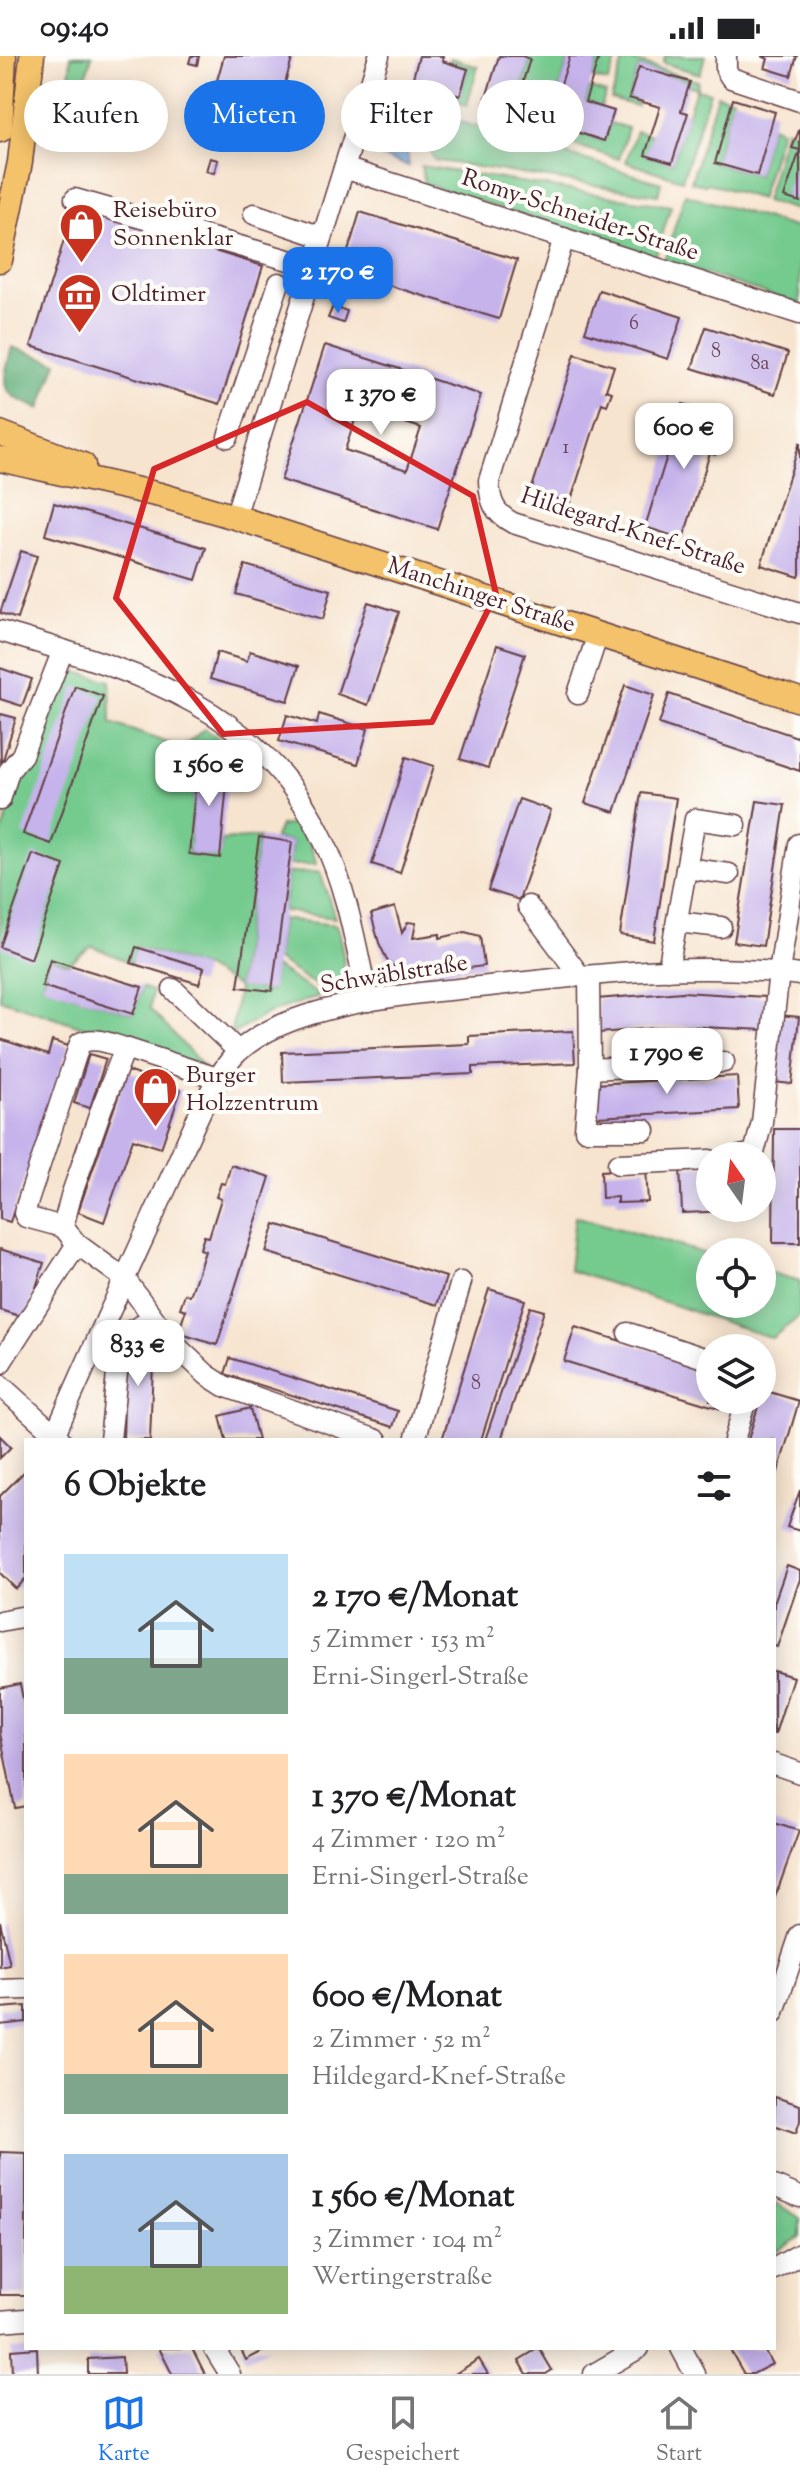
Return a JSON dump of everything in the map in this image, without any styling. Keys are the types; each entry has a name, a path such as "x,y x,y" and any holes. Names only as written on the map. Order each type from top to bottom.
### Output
{"main road":[{"path":"0,260 20,162 32,56"},
{"path":"0,130 2,72"},
{"name":"Manchinger Straße","path":"0,433 160,495"},
{"name":"Manchinger Straße","path":"0,459 160,495 235,517 800,700"}],"street":[{"path":"235,517 379,56"},
{"path":"726,56 726,70 731,78 800,101"},
{"name":"Romy-Schneider-Straße","path":"344,168 800,314"},
{"path":"75,199 313,267"},
{"path":"254,214 322,237"},
{"name":"Hildegard-Knef-Straße","path":"564,238 489,481 493,506 500,516 513,523 800,613"},
{"path":"228,437 279,283"},
{"path":"0,631 106,663 162,686 213,712 255,745 294,789 322,838 345,899 368,1001"},
{"path":"578,694 598,634"},
{"path":"0,800 9,771 22,755 63,650"},
{"path":"668,970 695,819 736,825"},
{"path":"753,1142 762,1122 779,972 793,921 799,844"},
{"path":"686,868 729,874"},
{"path":"528,906 584,976 590,1069 585,1130 645,1130"},
{"path":"677,922 721,927"},
{"name":"Schwäblstraße","path":"58,1437 195,1124 228,1062 251,1042 293,1020 368,1001 584,976 668,970 800,975"},
{"path":"173,989 238,1051"},
{"path":"220,1079 98,1041 80,1043 24,1213 26,1217 63,1227 77,1244 125,1279 154,1319 207,1375 224,1386 371,1438"},
{"path":"63,1227 96,1122 125,1048"},
{"path":"590,1069 724,1062"},
{"path":"618,1164 696,1161"},
{"path":"0,1364 77,1244"},
{"path":"416,1438 461,1282"},
{"path":"110,1438 121,1336 154,1319"},
{"path":"628,1333 696,1355"},
{"path":"0,1385 58,1437"},
{"path":"735,1438 742,1414"},
{"path":"0,1621 24,1616"},
{"path":"776,1765 800,1773"},
{"path":"776,2006 800,1935"},
{"path":"0,1990 24,1989"},
{"path":"776,2187 800,2197"},
{"path":"776,2268 800,2254"},
{"path":"0,2321 24,2319"},
{"path":"215,2350 230,2374"},
{"path":"594,2374 636,2350"},
{"path":"682,2350 695,2374"}],"highlighted area":[{"path":"307,402 473,496 496,594 432,722 223,734 116,598 154,469"}],"green space":[{"path":"71,56 92,56 87,80 69,80"},
{"path":"531,56 570,56 562,80 524,80"},
{"path":"597,56 618,56 608,82 592,78"},
{"path":"665,56 705,56 700,74 663,63"},
{"path":"450,58 478,67 467,105 461,103 461,92 468,69 449,63"},
{"path":"624,58 698,81 697,88 689,86 689,82 639,67 629,97 638,100 637,106 611,99"},
{"path":"589,88 606,93 601,107 585,102"},
{"path":"696,89 710,92 682,180 626,162 636,131 652,135 646,155 672,163"},
{"path":"717,95 733,99 715,163 757,175 771,126 781,130 760,199 708,183 691,182"},
{"path":"461,122 477,127 477,152 559,152 661,183 658,195 434,160 431,152 461,152"},
{"path":"610,123 628,128 619,159 584,148 584,135 603,141"},
{"path":"786,129 798,132 792,148 799,150 785,196 800,202 800,211 765,201"},
{"path":"421,166 671,206 655,258 425,184"},
{"path":"685,194 800,229 800,304 664,261"},
{"path":"12,347 57,362 40,409 17,399 6,388"},
{"path":"58,667 110,681 111,723 182,748 204,729 224,742 252,769 227,781 229,762 198,759 189,854 219,857 222,840 259,837 238,986 271,991 275,967 320,996 268,1013 231,1035 238,987 204,968 136,947 131,963 92,946 69,964 50,959 42,985 133,1014 142,987 152,991 150,1009 205,1068 0,999 0,838"},
{"path":"294,824 309,843 317,864 289,865 292,842 274,839 280,826"},
{"path":"320,872 335,918 283,911 288,873"},
{"path":"282,919 336,925 343,952 342,970 340,978 326,992 276,959"},
{"path":"575,1216 696,1251 696,1313 569,1270"},
{"path":"776,1274 800,1281 800,1316 776,1335 760,1334 712,1318 776,1318"},
{"path":"776,2203 800,2218 800,2237 776,2252"}],"water":[{"path":"368,152 407,152 409,166"}],"building":[{"path":"191,56 199,56 197,65 189,63"},
{"path":"224,56 293,56 286,80 217,80"},
{"path":"419,56 443,56 442,61 468,69 461,93 461,80 412,80"},
{"path":"499,56 530,59 523,80 492,80"},
{"path":"570,56 599,57 585,102 614,111 604,141 584,134 584,80 562,80"},
{"path":"762,56 797,56 791,76 765,68 768,59"},
{"path":"639,67 690,82 681,111 688,113 672,163 645,155 660,107 629,98"},
{"path":"733,99 775,112 757,175 715,163"},
{"path":"800,128 800,150 792,148"},
{"path":"800,150 800,202 784,197"},
{"path":"210,158 218,160 214,173 206,171"},
{"path":"74,208 263,266 220,404 31,346"},
{"path":"360,212 517,260 499,319 342,271"},
{"path":"599,290 682,317 668,359 585,332"},
{"path":"333,306 347,311 343,323 328,318"},
{"path":"706,327 788,353 775,394 692,368"},
{"path":"325,345 481,395 437,529 281,480","holes":["359,408 421,428 407,470 345,450"]},
{"path":"575,354 614,366 606,390 612,392 607,405 602,403 570,503 531,491"},
{"path":"683,404 721,416 714,440 719,442 715,455 710,453 683,539 645,527"},
{"path":"800,442 800,574 799,577 761,565"},
{"path":"54,503 206,548 196,580 45,535"},
{"path":"21,551 37,556 17,619 0,613"},
{"path":"245,565 331,590 323,619 236,594"},
{"path":"368,602 399,612 368,705 337,694"},
{"path":"497,645 525,654 488,768 460,759"},
{"path":"250,651 299,666 288,701 210,679 217,652 247,661"},
{"path":"0,668 32,679 22,706 0,699"},
{"path":"625,685 654,695 615,812 585,803"},
{"path":"75,686 103,696 51,844 23,834"},
{"path":"669,694 800,738 800,771 659,724"},
{"path":"1,714 16,718 1,766 0,717"},
{"path":"319,714 368,729 358,764 279,741 287,715 317,724"},
{"path":"406,757 434,766 400,873 372,864"},
{"path":"198,759 229,762 220,858 189,854"},
{"path":"641,793 676,798 654,941 620,935"},
{"path":"519,799 551,810 519,900 488,890"},
{"path":"757,801 785,805 763,946 734,942"},
{"path":"259,837 292,842 272,991 238,987"},
{"path":"33,854 64,865 31,959 0,947"},
{"path":"395,907 402,933 408,922 416,923 413,938 440,934 440,938 465,932 480,936 484,966 416,975 403,973 388,962 371,914"},
{"path":"136,947 204,968 199,984 131,963"},
{"path":"50,959 142,987 133,1014 42,986"},
{"path":"682,992 766,997 765,1030 681,1026 599,1033 597,999"},
{"path":"779,1015 799,1017 792,1084 773,1082"},
{"path":"573,1031 575,1063 473,1067 473,1074 283,1082 282,1052 469,1044 469,1036"},
{"path":"0,1039 48,1055 52,1041 69,1046 10,1222 0,1219"},
{"path":"89,1054 106,1059 90,1108 74,1103"},
{"path":"127,1071 181,1090 161,1148 133,1139 104,1222 78,1212"},
{"path":"737,1076 739,1109 597,1117 595,1084"},
{"path":"774,1129 800,1129 800,1243 776,1243 776,1238 773,1238 773,1222 776,1222"},
{"path":"231,1165 270,1177 217,1345 178,1333 186,1310 180,1308 185,1294 190,1296 205,1251 200,1249 204,1236 209,1237 221,1199 216,1197 221,1183 225,1184"},
{"path":"696,1166 696,1212 682,1213 680,1167"},
{"path":"646,1168 648,1202 617,1203 617,1197 602,1198 601,1171"},
{"path":"275,1224 446,1277 437,1305 266,1252"},
{"path":"0,1249 44,1263 26,1318 0,1310"},
{"path":"489,1289 525,1300 482,1438 443,1438"},
{"path":"530,1307 544,1311 502,1438 486,1438"},
{"path":"575,1327 696,1364 696,1401 564,1361"},
{"path":"126,1337 154,1338 150,1438 123,1438"},
{"path":"230,1358 398,1411 393,1427 225,1374"},
{"path":"776,1394 799,1401 776,1479 776,1438 749,1438 756,1414 776,1414"},
{"path":"250,1408 258,1438 226,1438 220,1416"},
{"path":"0,1436 11,1447 0,1458"},
{"path":"24,1472 24,1580 16,1589 0,1573 0,1496"},
{"path":"800,1490 800,1531 787,1527"},
{"path":"787,1566 800,1571 777,1647 776,1647 776,1597"},
{"path":"776,1672 793,1677 776,1731"},
{"path":"20,1684 24,1704 24,1806 15,1808 0,1733 0,1688"},
{"path":"776,1824 799,1831 776,1894"},
{"path":"0,1921 10,1965 0,1967"},
{"path":"24,2006 24,2022 0,2025 0,2008"},
{"path":"776,2097 800,2105 796,2133 776,2126"},
{"path":"0,2152 24,2153 24,2295 0,2295"},
{"path":"11,2350 37,2350 38,2374 12,2374"},
{"path":"160,2350 193,2350 205,2374 172,2374"},
{"path":"241,2350 265,2350 246,2360"},
{"path":"540,2350 552,2370 546,2374 527,2374 519,2360"},
{"path":"730,2350 764,2350 772,2364 753,2374 744,2374"},
{"path":"122,2357 123,2374 88,2374 88,2359"},
{"path":"479,2359 488,2374 455,2374"}],"place":[{"name":"Reisebüro Sonnenklar","path":"82,264"},
{"name":"Oldtimer","path":"80,334"},
{"name":"Burger Holzzentrum","path":"155,1129"}]}
